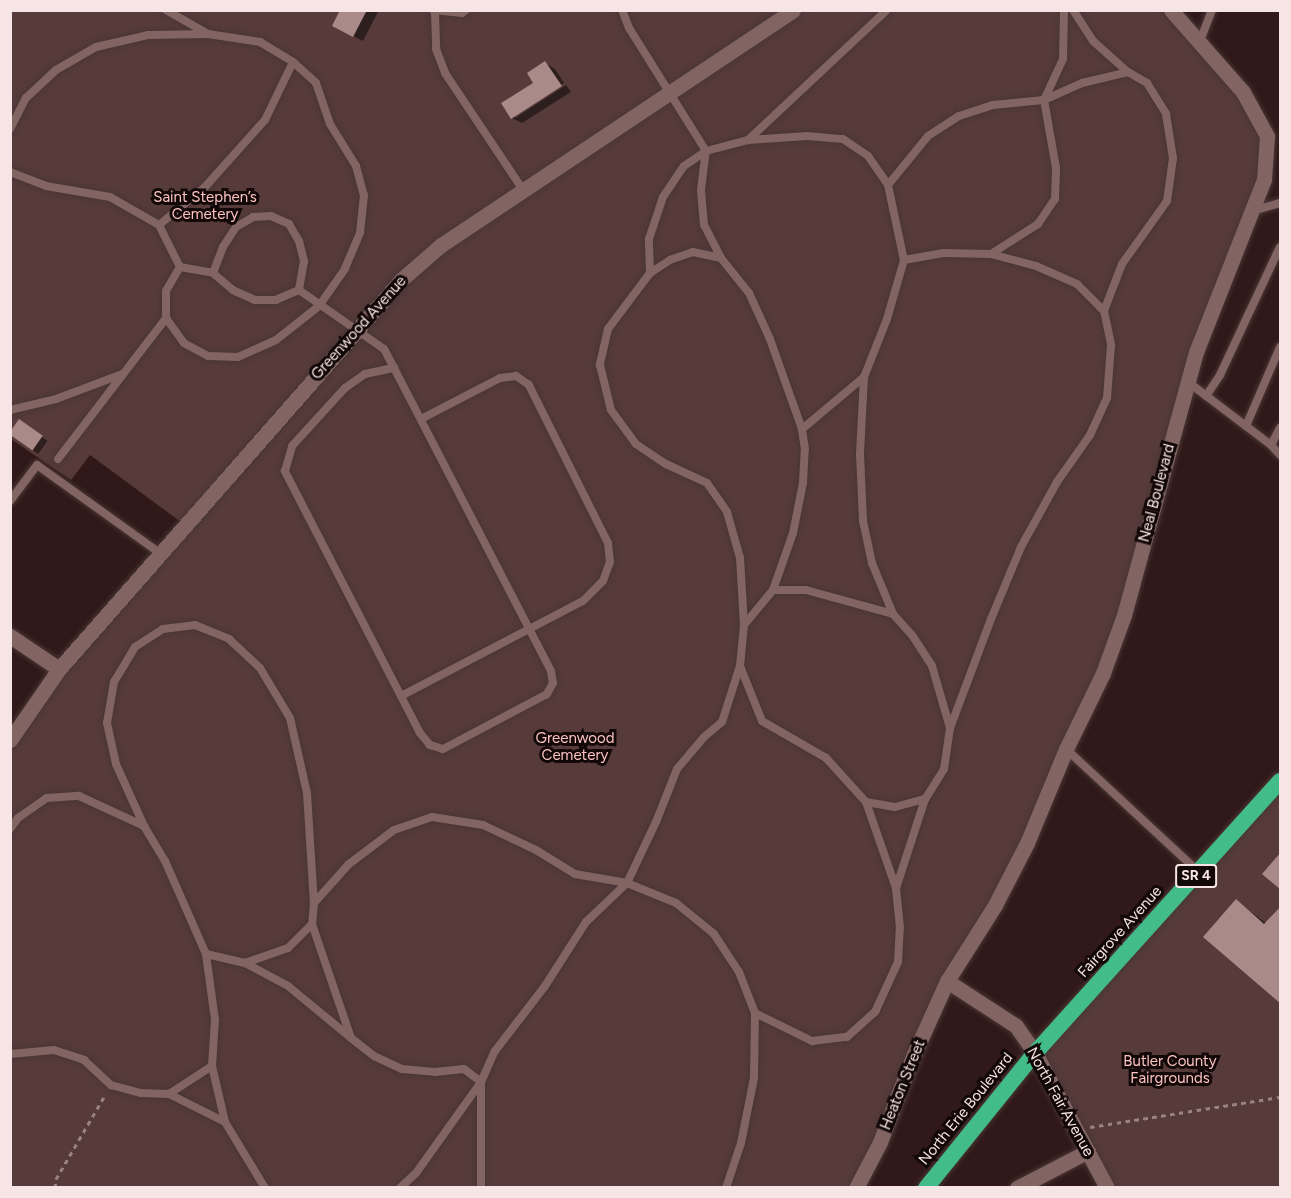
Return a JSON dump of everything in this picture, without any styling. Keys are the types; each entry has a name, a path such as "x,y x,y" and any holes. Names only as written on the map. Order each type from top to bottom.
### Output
{"highway":[{"name":"Fairgrove Avenue","path":"1035,1053 1281,782"},
{"name":"North Erie Boulevard","path":"926,1188 1035,1053"}],"street":[{"name":"Greenwood Avenue","path":"10,740 59,669 402,279 441,245 793,10"},
{"name":"Neal Boulevard","path":"947,981 1000,895 1027,843 1066,749 1103,673 1124,615 1196,352 1264,179 1267,136 1244,92 1172,10"},
{"path":"10,636 59,669"},
{"name":"North Fair Avenue","path":"947,981 1016,1026 1035,1053 1107,1188"},
{"name":"Heaton Street","path":"856,1188 880,1142 914,1054 947,981"},
{"path":"1017,1188 1088,1151"}],"lane":[{"path":"166,10 208,34"},
{"path":"466,10 462,13 434,12 436,49 445,73 523,190"},
{"path":"622,10 629,28 706,151 701,190 704,225 721,258 749,293 770,339 802,429 805,449 803,483 793,533 773,590 744,625"},
{"path":"748,140 887,10"},
{"path":"991,254 1038,224 1055,199 1056,168 1044,100 1063,59 1064,10"},
{"path":"896,888 925,799 944,769 950,728 1021,547 1057,482 1090,435 1107,398 1111,345 1104,310 1122,264 1167,201 1173,158 1166,114 1147,84 1128,72 1094,41 1073,10"},
{"path":"1200,41 1212,10"},
{"path":"10,129 26,98 48,77 96,47 148,35 208,34 260,42 293,62 316,83 330,124 356,166 364,195 360,233 345,268 319,306 276,340 238,357 208,356 184,343 166,318 166,291 180,267"},
{"path":"159,225 205,188 265,120 293,62"},
{"path":"888,185 927,136 959,116 993,105 1044,100 1082,83 1128,72"},
{"path":"650,273 649,238 663,197 684,166 706,151 748,140 807,136 843,140 868,156 888,185 904,260 887,319 864,377 860,454 863,520 872,563 893,614 912,635 932,666 950,728"},
{"path":"10,172 46,186 110,197 159,225 180,267"},
{"path":"1252,211 1281,203"},
{"path":"213,273 222,247 236,227 252,216 271,216 289,224 299,241 304,261 299,290"},
{"path":"1206,396 1220,375 1281,247"},
{"path":"400,1188 416,1173 481,1082 495,1051 545,986 586,922 627,883 656,822 677,769 704,737 722,722 740,666 744,625 740,558 727,512 707,483 666,464 636,444 611,410 600,365 608,329 650,273 669,260 693,252 721,258"},
{"path":"904,260 944,253 991,254 1036,266 1077,284 1104,310"},
{"path":"180,267 213,273 232,290 255,300 276,300 299,290"},
{"path":"299,290 384,349 421,419 530,629 551,671 553,683 547,694 444,749 430,745 420,733 285,471 292,446 345,388 365,374 394,368"},
{"path":"58,459 166,318"},
{"path":"1246,426 1281,347"},
{"path":"10,410 56,399 123,374"},
{"path":"401,696 583,601 603,582 610,562 608,543 529,385 516,376 500,378 421,419"},
{"path":"802,429 864,377"},
{"path":"1188,382 1281,455"},
{"path":"1271,445 1281,428"},
{"path":"10,501 37,465 160,552"},
{"path":"773,590 806,590 893,614"},
{"path":"265,1188 225,1122 212,1066 215,1020 206,954 165,861 144,826 116,764 107,723 114,682 135,646 163,629 195,625 229,639 260,668 290,718 307,793 314,903 312,924 351,1038"},
{"path":"740,666 762,721 826,758 866,802 896,888 900,928 898,962 875,1012 847,1037 812,1041 754,1013"},
{"path":"1066,749 1199,872"},
{"path":"10,830 18,818 47,798 79,796 144,826"},
{"path":"866,802 895,807 925,799"},
{"path":"314,903 349,864 394,830 432,816 483,825 536,850 575,874 627,883 676,903 714,934 739,972 754,1013 754,1078 741,1143 726,1188"},
{"path":"244,963 288,948 312,924"},
{"path":"206,954 244,963 288,986 374,1056 402,1069 435,1072 464,1069 481,1082"},
{"path":"10,1054 54,1050 84,1060 111,1085 141,1093 169,1094 225,1122"},
{"path":"169,1094 212,1066"},
{"path":"481,1082 481,1188"}],"path":[{"path":"55,1188 56,1179 111,1085"},
{"path":"1076,1129 1280,1097"}],"green space":[{"name":"Greenwood Cemetery","path":"10,11 1171,11 1207,49 1267,136 1264,179 1196,352 1124,615 1027,843 947,981 856,1187 11,1187 11,740 185,525 90,455 71,480 11,439"},
{"name":"Butler County Fairgrounds","path":"1280,781 1280,1187 1107,1187 1035,1053"}],"building":[{"path":"340,10 367,10 353,37 332,26"},
{"path":"545,61 562,86 511,119 501,103 533,83 527,73"},
{"path":"19,419 43,436 32,450 10,435"},
{"path":"1281,852 1281,890 1262,874"},
{"path":"1236,899 1264,924 1281,906 1281,1004 1203,937"}],"park label":[{"name":"Saint Stephen’s Cemetery","path":"205,206"}]}
